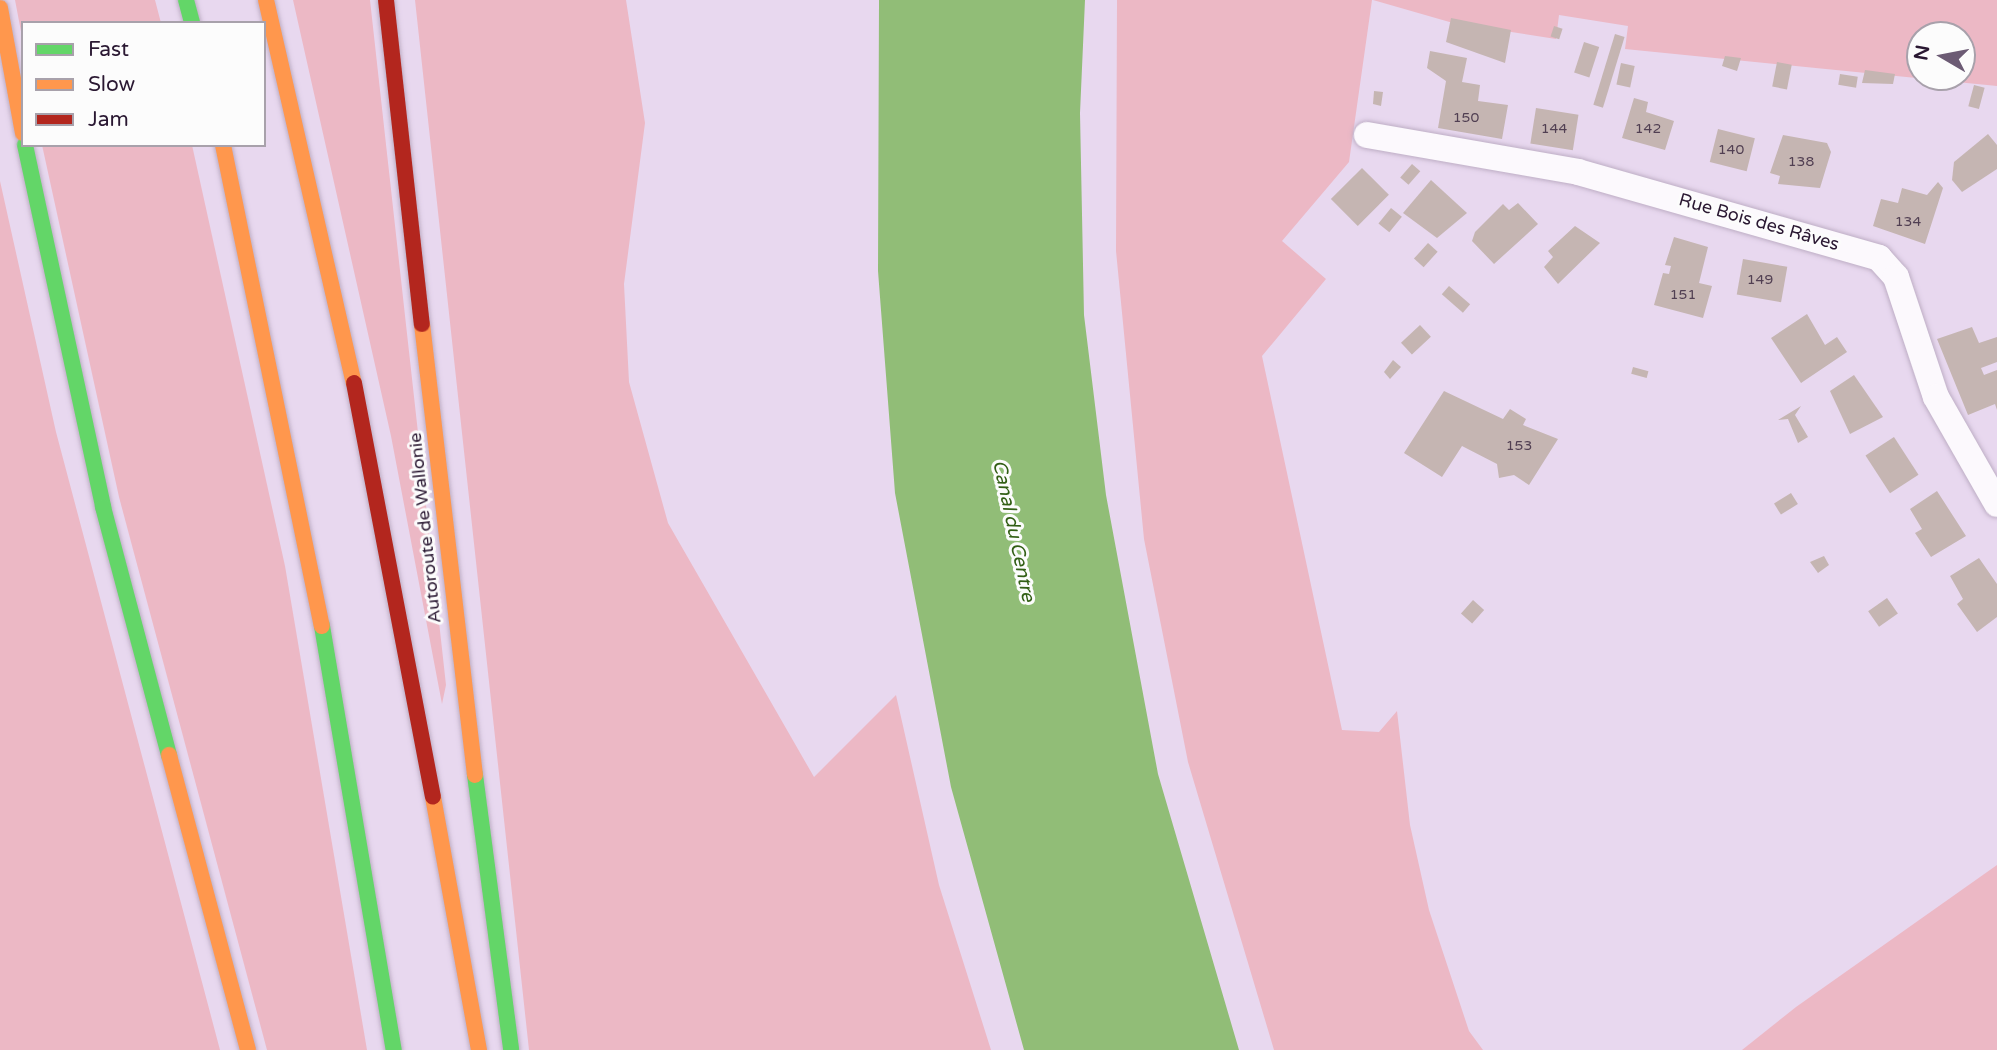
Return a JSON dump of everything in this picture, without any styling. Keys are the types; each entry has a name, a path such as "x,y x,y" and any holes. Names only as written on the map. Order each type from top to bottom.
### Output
{"highway":[{"path":"186,0 191,21"},
{"path":"265,0 366,434 479,1050"},
{"name":"Autoroute de Wallonie","path":"386,0 452,598 511,1050"},
{"path":"0,8 21,122"},
{"path":"25,147 103,507 247,1050"},
{"path":"223,147 349,758 394,1050"}],"street":[{"name":"Rue Bois des Râves","path":"1367,135 1578,172 1879,258 1896,277 1936,397 1997,504"}],"shaded area":[{"path":"15,0 155,0 160,21 21,21 21,32"},
{"path":"293,0 370,0 446,685 442,704 391,436"},
{"path":"415,0 626,0 645,123 624,284 629,382 668,523 814,777 896,695 939,885 991,1050 529,1050"},
{"path":"1117,0 1372,0 1349,162 1282,241 1326,279 1262,356 1342,730 1379,732 1397,711 1410,825 1429,910 1469,1031 1483,1050 1274,1050 1188,762 1144,539 1116,251"},
{"path":"1373,0 1997,0 1997,86 1976,84 1976,21 1906,21 1906,77 1625,49 1628,26 1559,15 1556,39 1453,23"},
{"path":"42,147 192,147 285,566 367,1050 267,1050 119,497"},
{"path":"0,181 56,432 220,1050 0,1050"},
{"path":"1997,865 1997,1050 1742,1050 1796,1007"}],"water":[{"name":"Canal du Centre","path":"879,0 1085,0 1080,113 1084,315 1106,495 1158,774 1239,1050 1024,1050 951,787 895,493 878,271"}],"building":[{"path":"1451,18 1511,30 1505,63 1446,42"},
{"path":"1554,26 1563,29 1559,39 1551,36"},
{"path":"1615,34 1625,37 1603,108 1593,105"},
{"path":"1584,42 1599,47 1589,77 1574,72"},
{"path":"1430,51 1467,58 1462,82 1480,85 1478,101 1508,105 1502,139 1438,128 1446,81 1427,68"},
{"path":"1725,56 1741,58 1737,71 1722,66"},
{"path":"1777,62 1792,65 1787,89 1772,87"},
{"path":"1621,63 1635,66 1630,87 1616,85"},
{"path":"1865,70 1895,74 1893,84 1862,83"},
{"path":"1840,74 1858,77 1856,88 1838,85"},
{"path":"1976,86 1985,88 1979,109 1968,106"},
{"path":"1374,91 1383,92 1381,106 1373,104"},
{"path":"1634,98 1648,102 1646,112 1674,121 1665,150 1622,138"},
{"path":"1536,108 1578,115 1573,150 1530,144"},
{"path":"1718,129 1755,138 1747,171 1710,162"},
{"path":"1988,134 1997,145 1997,169 1962,192 1952,180 1954,162"},
{"path":"1783,135 1827,143 1831,152 1820,188 1778,184 1780,176 1770,173"},
{"path":"1412,164 1420,171 1408,185 1400,178"},
{"path":"1362,168 1389,195 1358,226 1331,199"},
{"path":"1431,180 1467,213 1437,238 1403,213"},
{"path":"1938,182 1943,188 1925,244 1873,226 1881,199 1898,203 1902,188 1927,195"},
{"path":"1518,203 1538,224 1494,264 1472,241 1475,232 1503,204 1509,210"},
{"path":"1391,208 1402,217 1389,232 1378,224"},
{"path":"1575,226 1600,243 1558,284 1544,267 1553,257 1548,251"},
{"path":"1674,237 1708,247 1699,283 1712,286 1703,318 1654,305 1663,273 1669,274 1671,266 1665,265"},
{"path":"1428,243 1438,252 1424,267 1414,259"},
{"path":"1743,259 1787,267 1781,302 1737,294"},
{"path":"1449,286 1470,304 1463,313 1442,294"},
{"path":"1807,314 1825,345 1837,337 1847,352 1801,383 1771,338"},
{"path":"1420,325 1431,337 1412,354 1401,343"},
{"path":"1972,327 1979,343 1997,337 1997,362 1981,368 1984,375 1997,370 1997,410 1995,404 1968,415 1937,339"},
{"path":"1393,360 1401,367 1390,379 1384,372"},
{"path":"1633,367 1648,371 1647,378 1631,374"},
{"path":"1854,375 1883,417 1850,434 1830,391"},
{"path":"1444,391 1503,419 1510,409 1526,419 1523,425 1558,439 1529,485 1514,475 1499,478 1497,464 1462,446 1442,477 1404,453"},
{"path":"1801,406 1795,415 1808,437 1798,443 1788,419 1778,420"},
{"path":"1894,437 1919,475 1890,493 1865,456"},
{"path":"1937,491 1966,536 1931,557 1915,533 1922,529 1910,509"},
{"path":"1791,493 1798,504 1781,515 1774,504"},
{"path":"1824,556 1829,565 1818,573 1810,562"},
{"path":"1979,558 1997,584 1997,617 1977,632 1957,604 1963,599 1950,576"},
{"path":"1887,598 1898,614 1879,627 1868,611"},
{"path":"1473,600 1484,610 1472,623 1461,613"}],"traffic: fast":[{"path":"186,0 191,21"},
{"path":"25,147 103,507 169,755"},
{"path":"322,626 394,1050"},
{"path":"475,775 511,1050"}],"traffic: slow":[{"path":"266,0 354,383"},
{"path":"0,8 21,122"},
{"path":"223,147 322,626"},
{"path":"422,324 475,775"},
{"path":"169,755 248,1050"},
{"path":"433,797 479,1050"}],"traffic: jam":[{"path":"386,0 422,324"},
{"path":"354,383 433,797"}]}
